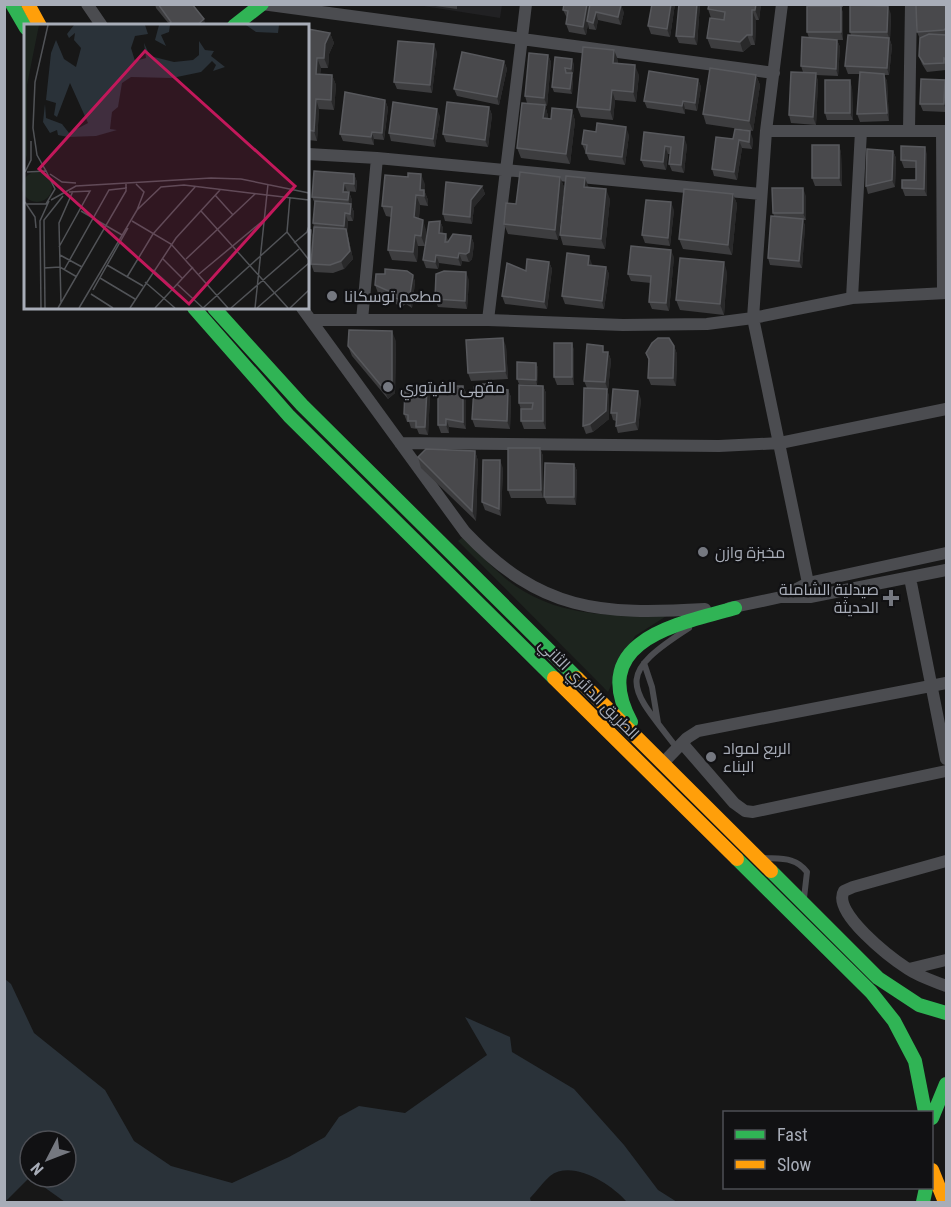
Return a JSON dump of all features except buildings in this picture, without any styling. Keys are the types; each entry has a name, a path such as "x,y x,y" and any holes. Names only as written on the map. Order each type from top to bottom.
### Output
{"main road":[{"path":"12,4 24,25"},
{"path":"28,4 39,24"},
{"path":"237,24 262,4"},
{"name":"الطريق الدائري الثاني","path":"195,309 289,416 871,992 891,1016 914,1053 925,1111"},
{"name":"الطريق الدائري الثاني","path":"215,309 302,405 878,978 919,1005 946,1013"},
{"path":"478,603 490,592"},
{"path":"649,749 619,700 617,686 621,670 634,649 646,638 663,629 735,608"},
{"path":"933,1116 946,1084"},
{"path":"933,1173 945,1203"}],"street":[{"path":"87,4 101,24"},
{"path":"262,4 774,73"},
{"path":"488,320 526,4"},
{"path":"782,4 766,131 753,318 808,583"},
{"path":"909,130 911,4"},
{"path":"311,320 488,320 672,325 753,318 852,298 944,293 944,131 766,131"},
{"path":"852,298 861,131"},
{"path":"309,154 376,158 506,172 761,194"},
{"path":"362,320 376,158"},
{"path":"303,309 440,500 481,549 515,578 541,592 598,608 671,611 735,608 781,597 810,597 946,570"},
{"path":"400,444 719,446 780,443 946,409"},
{"path":"781,597 808,583 946,553"},
{"path":"910,578 946,759"},
{"path":"663,764 698,731 946,683"},
{"path":"680,746 734,803 745,811 753,812 946,771"},
{"path":"946,861 853,887 842,895 841,902 845,913 909,969 946,986"},
{"path":"909,969 946,960"}],"lane":[{"path":"680,746 658,724 636,691 635,682 651,653 706,617"},
{"path":"644,663 652,687 658,724"},
{"path":"757,858 791,859 802,865 807,872 808,884 802,904"}],"shaded area":[{"path":"417,5 502,5 500,18"},
{"path":"463,537 506,579 544,601 583,612 668,615 635,636 608,692 458,541"},
{"path":"5,979 11,984 34,1033 105,1090 134,1141 171,1166 232,1183 289,1157 325,1137 339,1117 359,1106 405,1113 487,1055 465,1017 510,1037 512,1052 574,1089 624,1145 658,1190 677,1202 626,1201 601,1181 569,1170 559,1171 550,1176 530,1198 531,1202 65,1202 47,1189 78,1189 78,1129 18,1129 18,1189 5,1202"}],"traffic: fast":[{"path":"12,4 24,25"},
{"path":"237,24 262,4"},
{"path":"195,309 289,416 554,678"},
{"path":"215,309 302,405 577,678"},
{"path":"631,722 620,694 621,672 630,654 645,640 665,629 735,608"},
{"path":"737,859 871,992 894,1021 915,1061 925,1111"},
{"path":"771,871 878,978 919,1005 946,1013"},
{"path":"933,1116 946,1084"},
{"path":"923,1202 926,1189"}],"traffic: slow":[{"path":"28,4 39,24"},
{"path":"554,678 737,859"},
{"path":"577,678 771,871"},
{"path":"933,1172 945,1202"}],"place":[{"name":"مطعم توسكانا","path":"332,296"},
{"name":"مقهى الفيتوري","path":"388,387"},
{"name":"مخبزة وازن","path":"703,552"},
{"name":"صيدلية الشاملة الحديثة","path":"891,598"},
{"name":"الربع لمواد البناء","path":"711,757"}]}
